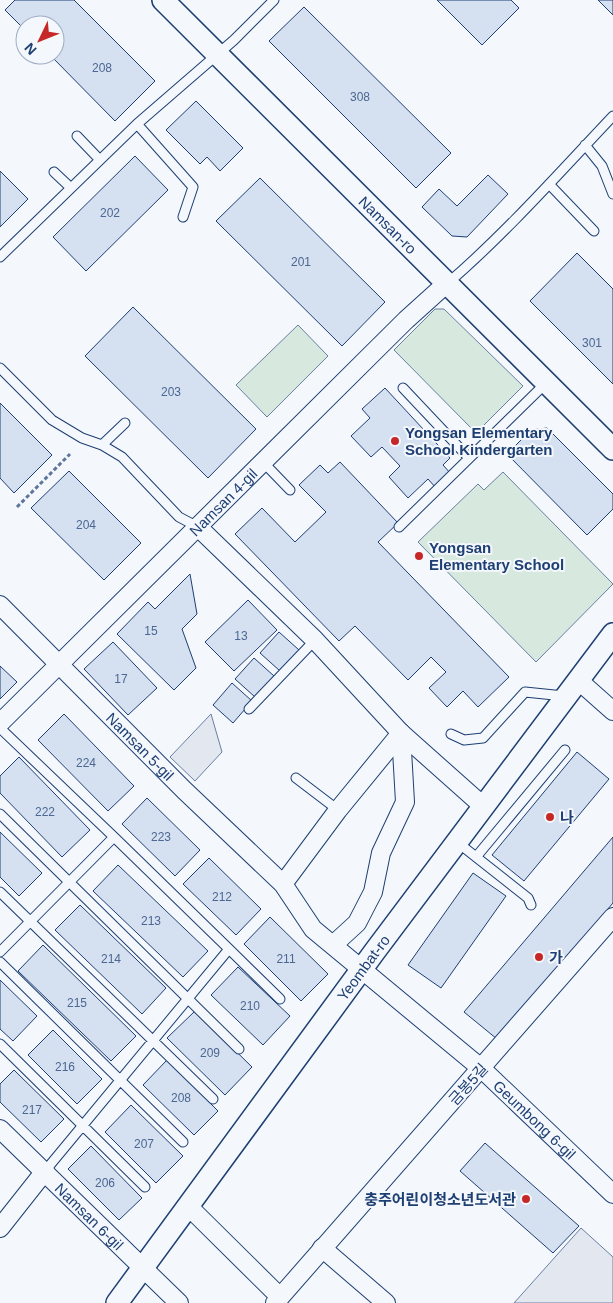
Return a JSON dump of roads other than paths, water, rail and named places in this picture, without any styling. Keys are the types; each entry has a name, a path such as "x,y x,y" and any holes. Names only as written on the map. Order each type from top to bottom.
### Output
{"street":[{"name":"Namsan-ro","path":"163,0 613,449"},
{"name":"Namsan 4-gil","path":"0,723 406,320 447,283"},
{"path":"198,527 315,640 401,732 483,806"},
{"name":"Namsan 5-gil","path":"0,605 184,790 283,884 313,929 362,970"},
{"name":"Yeombat-ro","path":"117,1303 483,806 613,634"},
{"path":"572,688 613,711"},
{"path":"283,884 338,810 401,732"},
{"path":"333,945 357,923 373,892 381,853 404,802 401,732"},
{"name":"금봉5길","path":"277,1300 613,919"},
{"name":"Geumbong 6-gil","path":"362,970 482,1069 613,1194"},
{"name":"Namsan 6-gil","path":"0,1129 178,1303"},
{"path":"0,1228 45,1171"},
{"path":"188,1206 277,1300"},
{"path":"322,1248 386,1303"}],"lane":[{"path":"0,257 137,124 217,54 274,0"},
{"path":"447,283 471,263 613,116"},
{"path":"137,124 193,188 183,217"},
{"path":"77,136 100,160"},
{"path":"585,145 602,166 613,194"},
{"path":"54,172 71,188"},
{"path":"549,184 594,231"},
{"path":"0,368 52,420 82,438 122,457 179,517 198,527"},
{"path":"399,527 547,382"},
{"path":"403,388 469,458"},
{"path":"102,446 125,423"},
{"path":"263,462 290,490"},
{"path":"250,709 315,640"},
{"path":"451,734 464,740 483,738 525,692 572,688"},
{"path":"0,728 280,999"},
{"path":"476,857 565,750"},
{"path":"296,778 338,810"},
{"path":"0,814 240,1049"},
{"path":"0,952 114,838"},
{"path":"457,842 528,898 531,905"},
{"path":"0,892 213,1099"},
{"path":"45,1171 229,949"},
{"path":"0,962 183,1142"},
{"path":"0,1044 145,1187"}],"place":[{"name":"Yongsan Elementary School Kindergarten","path":"395,441"},
{"name":"Yongsan Elementary School","path":"419,556"},
{"name":"나","path":"550,817"},
{"name":"가","path":"539,957"},
{"name":"충주어린이청소년도서관","path":"526,1199"}]}
